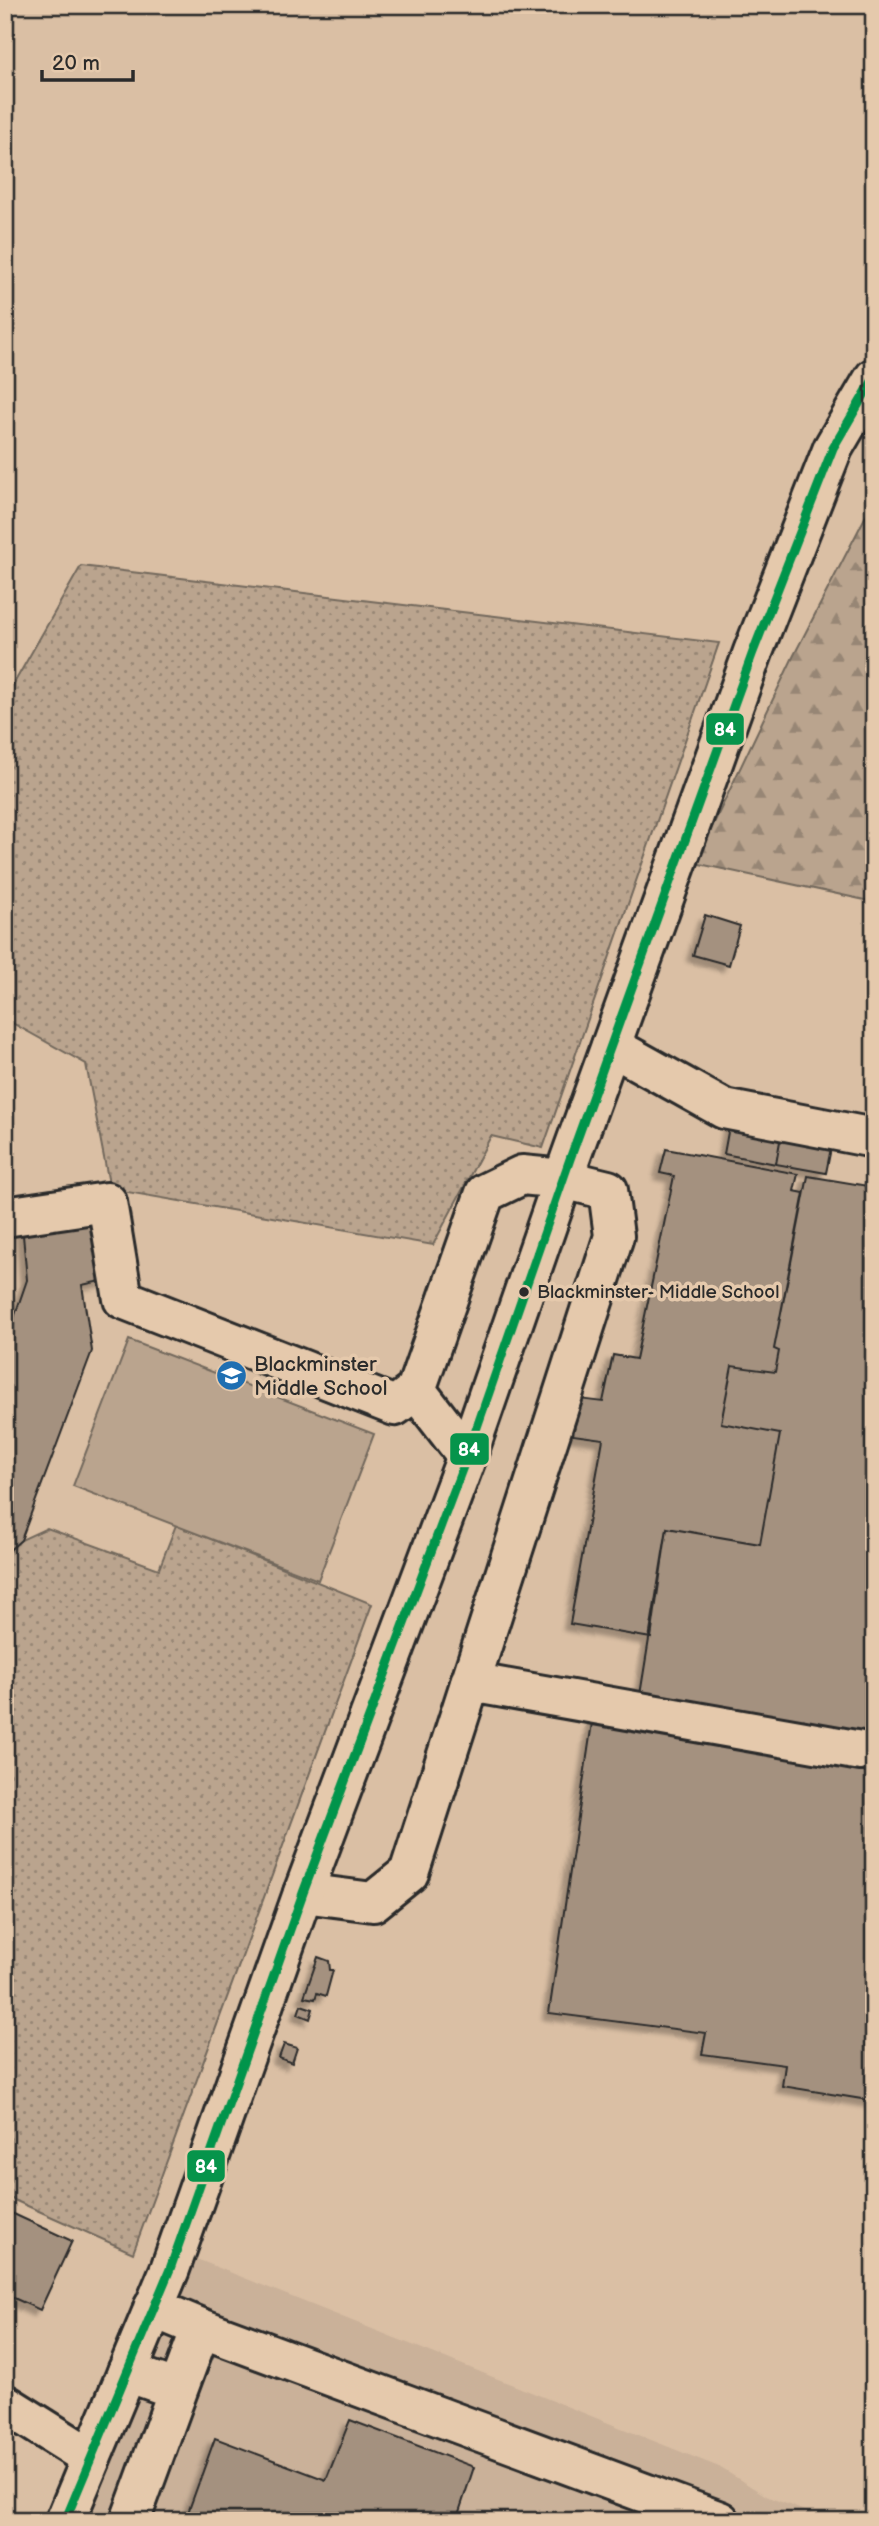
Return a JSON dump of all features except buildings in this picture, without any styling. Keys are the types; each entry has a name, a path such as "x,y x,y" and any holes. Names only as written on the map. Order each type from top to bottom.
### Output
{"main road":[{"path":"65,2521 175,2256 303,1893 467,1457 563,1179 753,652 833,448 874,378"},
{"path":"611,1046 723,1109 874,1138"},
{"path":"5,1217 107,1202 123,1299 395,1406 416,1390 485,1193 522,1175 563,1179 608,1190 614,1236 409,1874 373,1902 303,1893"},
{"path":"416,1390 467,1457"},
{"path":"470,1682 861,1751"},
{"path":"153,2308 720,2521"},
{"path":"130,2521 201,2328"},
{"path":"127,2372 178,2390"},
{"path":"5,2404 91,2459"}],"shaded area":[{"path":"194,2258 719,2467 768,2497 831,2521 65,2521"}],"green space":[{"path":"874,500 874,902 695,863 793,657"},
{"path":"81,566 719,643 543,1148 491,1136 433,1245 110,1189 86,1064 5,1019 5,699"},
{"path":"129,1340 374,1434 318,1580 73,1486"},
{"path":"176,1525 372,1604 133,2253 5,2196 5,1554 21,1540 47,1528 159,1569"}],"transit line":[{"name":"84","path":"65,2521 170,2269 303,1893 467,1456 570,1159 753,652 833,448 874,378"}],"place":[{"name":"Blackminster- Middle School","path":"524,1292"},
{"name":"Blackminster Middle School","path":"231,1376"}]}
